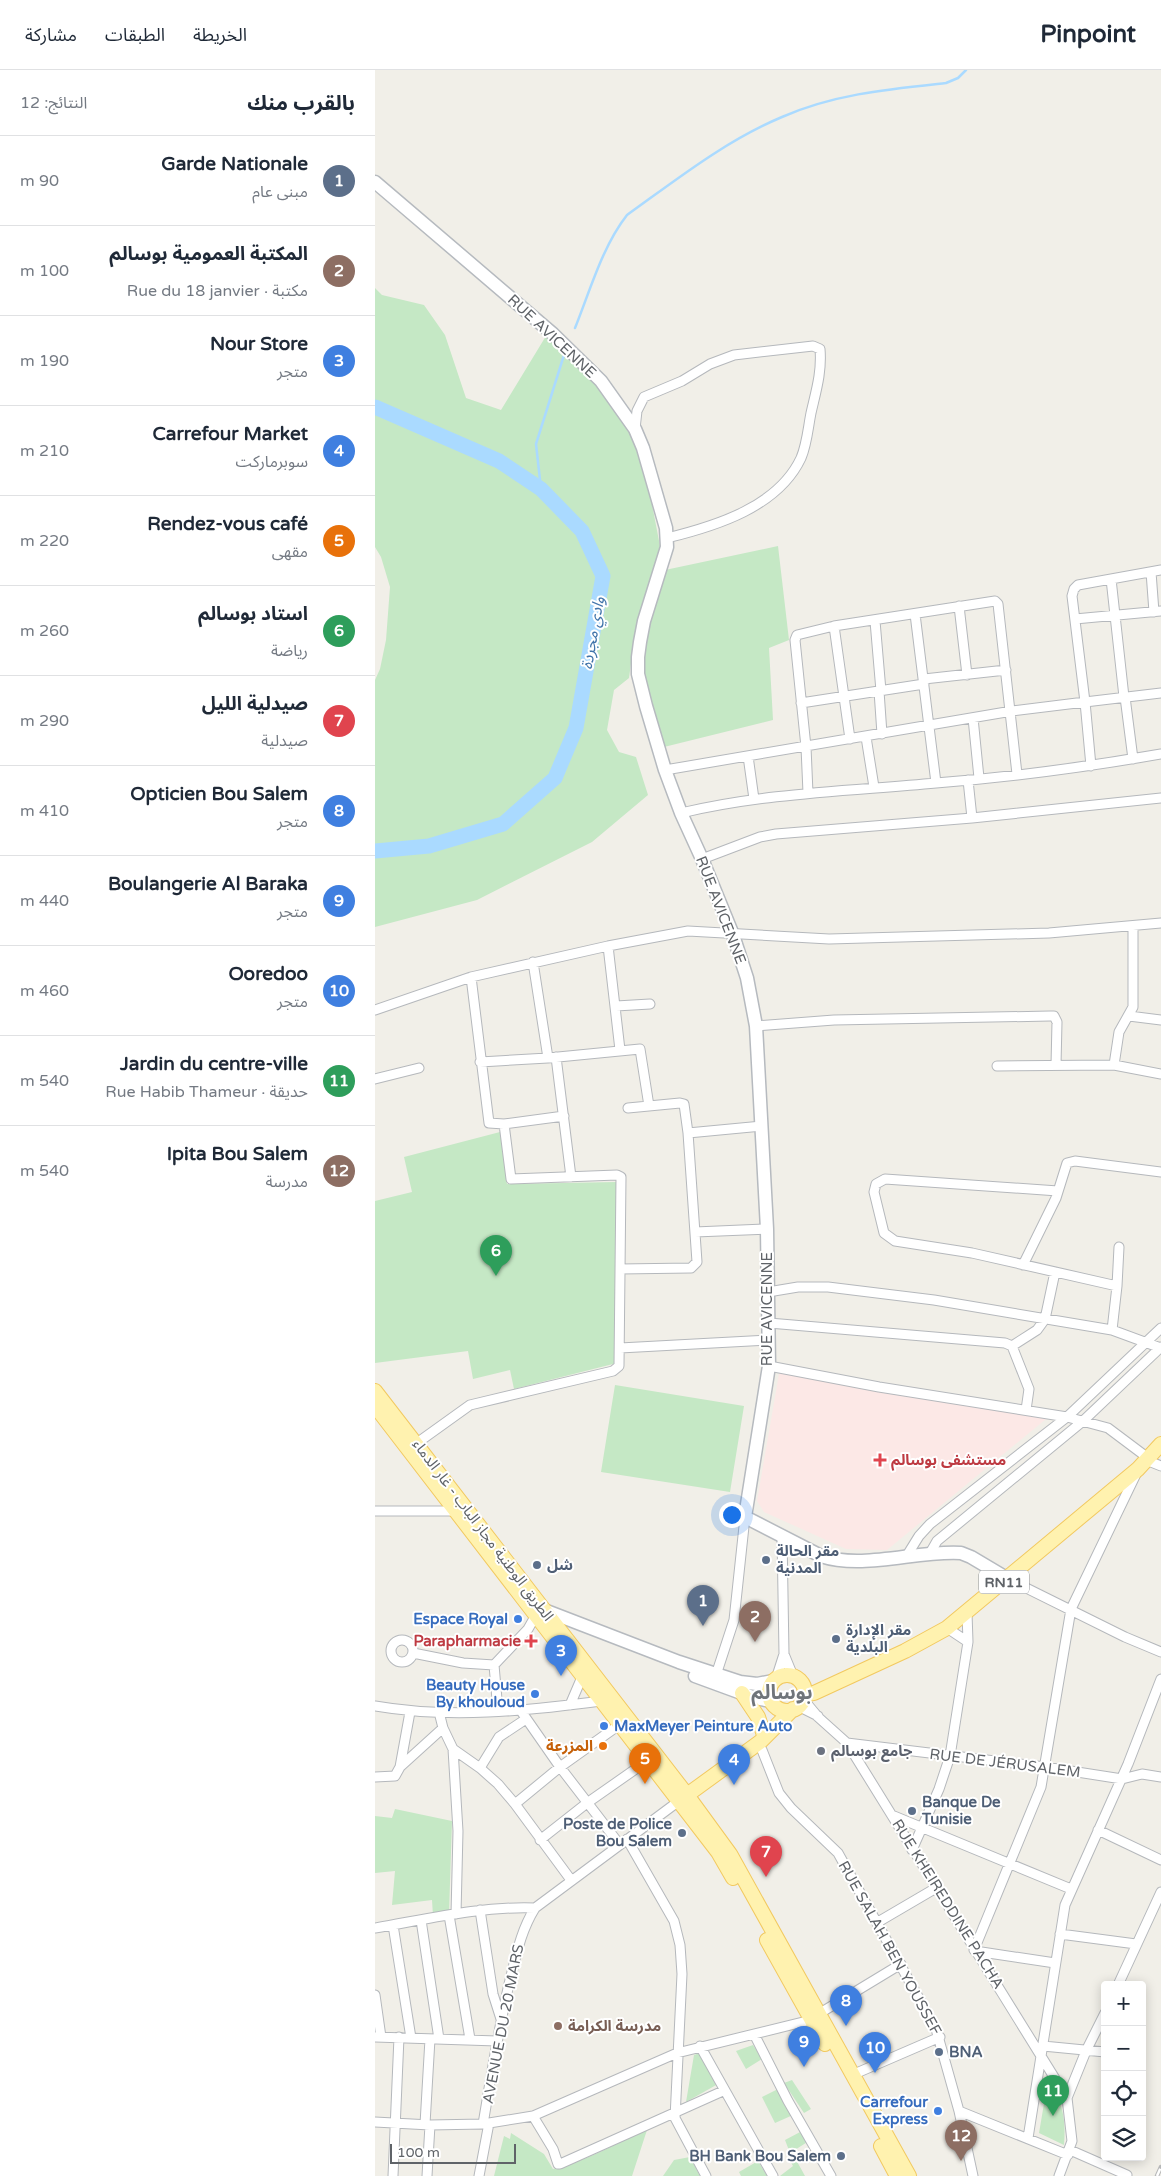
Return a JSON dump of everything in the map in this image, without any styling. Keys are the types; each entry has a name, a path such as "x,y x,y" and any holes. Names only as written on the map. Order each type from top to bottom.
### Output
{"main road":[{"name":"الطريق الوطنية مجاز الباب - غار الدماء","path":"375,1391 393,1422 460,1511 683,1798 730,1854 866,2116 905,2176"},
{"name":"الطريق الوطنية مجاز الباب - غار الدماء","path":"375,1406 417,1443 460,1511"},
{"name":"RN11","path":"772,1702 784,1710 799,1695 824,1688 905,1651 947,1628 1008,1579 1144,1462 1161,1444"},
{"name":"الطريق الوطنية مجاز الباب - غار الدماء","path":"545,1618 583,1677 619,1725 647,1761 683,1798"},
{"name":"RN11","path":"774,1680 781,1676 799,1695"},
{"path":"761,1740 772,1702 770,1688 774,1680"},
{"path":"742,1693 758,1717 761,1740"},
{"name":"AVENUE DU 20 MARS","path":"683,1798 761,1740 799,1695"},
{"name":"الطريق الوطنية مجاز الباب - غار الدماء","path":"815,2016 853,2075 905,2176"}],"street":[{"name":"RUE AVICENNE","path":"375,182 577,356 601,381 635,429 643,448 667,538 667,547 644,621 638,657 641,689 665,770 681,813 733,935 747,978 756,1026 767,1229 769,1366 745,1517"},
{"path":"635,429 637,411 644,397 682,381 710,364 734,355 813,346 820,349 819,385 804,449 790,476 776,491 763,500 722,521 667,538"},
{"path":"1091,766 1072,596 1075,587 1161,570"},
{"path":"1075,619 1158,612 1151,572"},
{"path":"1111,579 1133,759"},
{"path":"808,793 806,746 795,638 800,634 834,626 875,621 959,606 997,602 1012,711 1017,774"},
{"path":"959,606 967,675"},
{"path":"915,614 936,784"},
{"path":"875,621 882,734"},
{"path":"834,626 850,739"},
{"path":"801,703 1006,670"},
{"path":"665,770 1012,711 1161,693"},
{"path":"973,718 979,778"},
{"path":"866,737 874,787"},
{"path":"681,813 754,798 874,787 936,784 1091,766 1161,754"},
{"path":"748,756 754,798"},
{"path":"968,780 971,818"},
{"path":"702,859 760,837 777,834 971,818 1161,798"},
{"path":"375,1010 471,977 608,946 688,931 829,939 1049,933 1161,923"},
{"path":"1114,1065 1119,1032 1133,1007 1133,926"},
{"path":"608,946 620,1050"},
{"path":"533,962 564,1116 571,1177"},
{"path":"471,977 489,1123 504,1124 564,1116"},
{"path":"615,1006 650,1004"},
{"path":"756,1026 834,1020 1054,1016 1057,1022 1056,1065"},
{"path":"1129,1016 1161,1020"},
{"path":"480,1062 552,1058 637,1048 641,1050 649,1106"},
{"path":"997,1066 1114,1065 1161,1074"},
{"path":"375,1079 419,1068"},
{"path":"620,1269 694,1267 697,1262 688,1133 684,1104 628,1108"},
{"path":"417,1443 470,1405 613,1371 619,1366 621,1177 617,1175 509,1178 504,1124"},
{"path":"688,1133 761,1126"},
{"path":"1023,1265 1058,1191 1065,1167 1070,1161 1161,1172"},
{"path":"1058,1191 885,1179 876,1184 874,1192 885,1233 895,1241 972,1253 1117,1286"},
{"path":"695,1232 767,1229"},
{"path":"1112,1330 1119,1247"},
{"path":"1011,1346 1037,1330 1045,1319 1055,1272"},
{"path":"768,1292 813,1286 847,1288 1112,1330 1161,1347 1083,1421 937,1541 929,1555"},
{"path":"769,1323 1005,1343 1011,1346 1029,1389 1025,1410"},
{"path":"906,1556 919,1536 930,1524 1067,1417 1148,1343 1161,1328"},
{"path":"620,1348 769,1340"},
{"path":"769,1366 879,1387 1083,1421 1108,1428 1144,1462 1161,1466"},
{"path":"1055,1963 975,1950 1035,1804 1045,1767 1071,1609 1144,1462"},
{"path":"375,1511 460,1511"},
{"path":"715,1678 734,1620 745,1517 821,1556 831,1559 856,1560 961,1553 1008,1579 1161,1652"},
{"path":"782,1535 784,1654 799,1695"},
{"path":"912,1850 923,1828 950,1756 967,1642 967,1613"},
{"path":"498,1711 494,1665 528,1629 545,1618 715,1678 748,1684 774,1680 784,1654"},
{"path":"947,1628 967,1642"},
{"path":"413,1653 463,1663 494,1665"},
{"path":"570,1705 583,1677"},
{"path":"715,1678 742,1693 772,1702"},
{"path":"1029,2138 1065,1905 1122,1779 1161,1679"},
{"name":"RUE KHEIREDDINE PACHA","path":"799,1695 847,1743 1067,2098"},
{"path":"375,1706 410,1712 498,1711 523,1715 570,1705 601,1701"},
{"path":"400,1767 410,1712"},
{"path":"439,1712 443,1728 453,1749 458,1831 453,1915 470,2039"},
{"path":"523,1715 587,1803 623,1842 675,1920 680,1945 682,1974 675,2113 677,2123 706,2176"},
{"path":"480,1768 499,1737 523,1715"},
{"path":"515,1804 560,1767 619,1725"},
{"path":"375,1777 392,1778 400,1767 443,1728"},
{"name":"RUE SALAH BEN YOUSSEF","path":"761,1740 762,1750 779,1793 791,1808 839,1853 940,2037 973,2176"},
{"name":"RUE DE JÉRUSALEM","path":"847,1743 1045,1767 1122,1779 1141,1774 1161,1777"},
{"path":"453,1749 480,1768 515,1804 571,1880"},
{"path":"540,1840 587,1803 647,1761"},
{"name":"AVENUE DU 20 MARS","path":"479,2176 501,2019 525,1924 535,1908 683,1798"},
{"path":"894,1816 1071,1889"},
{"path":"1098,1830 1161,1860"},
{"path":"878,1922 936,1888"},
{"path":"1120,1981 1161,1892"},
{"path":"375,1928 504,1907 535,1908"},
{"path":"480,1910 493,1994 501,2019"},
{"path":"421,1920 434,2039 428,2125 427,2176"},
{"path":"393,1925 411,2038"},
{"path":"1060,1934 1137,1944"},
{"path":"375,2122 428,2125 486,2124 533,2116 677,2053 754,2034 815,2016 901,1964"},
{"path":"375,1996 378,2036 497,2041"},
{"path":"1059,2176 1069,2153 1072,2134 1067,2098 1101,2020"},
{"path":"754,2034 788,2101 831,2176"},
{"path":"393,2176 399,2037"},
{"path":"853,2075 940,2037"},
{"path":"700,2046 773,2176"},
{"path":"1043,2046 1101,2052"},
{"path":"533,2116 553,2149 558,2164 723,2090"},
{"path":"959,2111 1127,2175"}],"shaded area":[{"name":"مستشفى بوسالم","path":"780,1368 1046,1419 887,1550 846,1549 764,1512 757,1501"}],"green space":[{"path":"375,288 382,295 424,305 445,335 466,398 501,410 546,336 584,368 634,437 650,494 660,546 635,633 629,678 614,690 607,730 619,752 636,757 648,795 592,842 477,900 375,927 375,680 380,669 386,640 390,587 381,557 375,547"},
{"path":"778,546 789,640 769,648 773,720 664,747 647,691 644,659 647,633 665,570"},
{"path":"500,1132 507,1184 617,1182 617,1363 514,1389 510,1370 473,1379 468,1351 375,1363 375,1201 412,1192 404,1157"},
{"path":"615,1385 744,1406 730,1492 601,1472"},
{"path":"395,1809 452,1821 449,1914 433,1916 432,1900 392,1905 395,1871 375,1873 375,1816 392,1818"},
{"path":"753,2045 762,2059 746,2069 736,2051"},
{"path":"700,2053 718,2084 686,2102 694,2055"},
{"path":"792,2080 811,2109 804,2113 784,2083"},
{"path":"1053,2085 1063,2114 1065,2128 1064,2145 1039,2133 1047,2086"},
{"path":"778,2089 793,2115 775,2123 762,2097"},
{"path":"647,2130 632,2176 494,2176 504,2136 510,2139 511,2133 544,2154 553,2169 589,2157"},
{"path":"802,2131 809,2141 790,2153 785,2140"},
{"path":"794,2156 805,2176 780,2176 793,2166 789,2159"},
{"path":"690,2157 700,2176 663,2176 674,2160"},
{"path":"758,2161 767,2176 741,2176 739,2172"}],"waterway":[{"path":"575,328 591,284 610,241 627,215 701,162 761,127 802,109 863,94 946,83 958,78 966,70"},
{"path":"541,489 536,444 564,355"},
{"name":"وادي مجردة","path":"375,407 499,461 541,489 582,531 603,576 576,728 555,778 503,824 429,846 375,851"}],"railway":[{"path":"1157,2176 1161,2167"}],"place":[{"name":"استاد بوسالم","path":"496,1276"},
{"name":"مستشفى بوسالم","path":"880,1460"},
{"name":"مقر الحالة المدنية","path":"766,1560"},
{"name":"شل","path":"537,1565"},
{"name":"Espace Royal","path":"518,1619"},
{"name":"Garde Nationale","path":"703,1626"},
{"name":"مقر الإدارة البلدية","path":"836,1639"},
{"name":"Parapharmacie","path":"531,1641"},
{"name":"المكتبة العمومية بوسالم","path":"755,1642"},
{"name":"Nour Store","path":"561,1676"},
{"name":"Beauty House By khouloud","path":"535,1694"},
{"name":"MaxMeyer Peinture Auto","path":"604,1726"},
{"name":"المزرعة","path":"603,1746"},
{"name":"جامع بوسالم","path":"821,1751"},
{"name":"Rendez-vous café","path":"645,1784"},
{"name":"Carrefour Market","path":"734,1785"},
{"name":"Banque De Tunisie","path":"912,1811"},
{"name":"Poste de Police Bou Salem","path":"682,1833"},
{"name":"صيدلية الليل","path":"766,1877"},
{"name":"مدرسة الكرامة","path":"558,2026"},
{"name":"Opticien Bou Salem","path":"846,2026"},
{"name":"BNA","path":"939,2052"},
{"name":"Boulangerie Al Baraka","path":"804,2067"},
{"name":"Ooredoo","path":"875,2073"},
{"name":"Carrefour Express","path":"938,2111"},
{"name":"Jardin du centre-ville","path":"1053,2116"},
{"name":"BH Bank Bou Salem","path":"841,2156"},
{"name":"Ipita Bou Salem","path":"961,2161"}],"district":[{"name":"بوسالم","path":"782,1693"}]}
